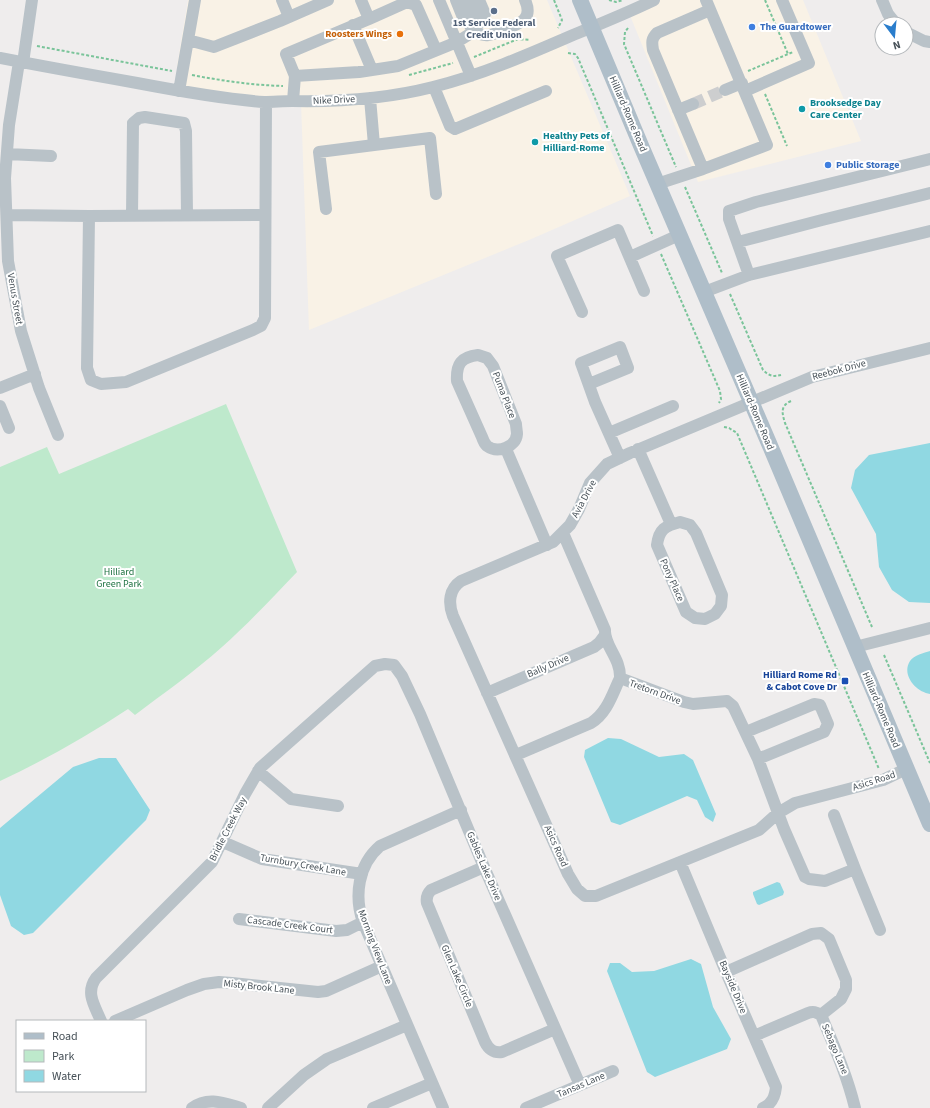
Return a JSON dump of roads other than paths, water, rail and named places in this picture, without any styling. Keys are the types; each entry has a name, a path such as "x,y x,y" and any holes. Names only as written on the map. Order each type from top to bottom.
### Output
{"main road":[{"name":"Hilliard-Rome Road","path":"580,0 930,824"}],"street":[{"name":"Venus Street","path":"32,0 9,125 5,178 6,215 4,244 8,262 6,280 35,374 58,435"},
{"path":"179,91 195,0"},
{"path":"282,0 290,17"},
{"path":"188,40 214,46 290,17 328,0"},
{"path":"360,0 369,19"},
{"path":"439,0 471,76"},
{"path":"456,0 462,14 468,21 489,36 523,21 529,12 525,0"},
{"path":"467,0 474,17 476,28"},
{"path":"474,0 479,13 476,28"},
{"path":"295,76 359,72 398,66 457,42 476,28 485,14 479,0"},
{"name":"Nike Drive","path":"0,58 179,91 229,98 266,102 334,101 370,98 434,87 471,76 530,54 591,27 629,13 654,0"},
{"path":"725,90 744,87 809,64 782,0"},
{"path":"882,0 890,16"},
{"path":"293,101 295,76 286,54 407,2 416,5 436,50"},
{"path":"657,184 703,169 767,145 744,87 708,5 657,33 653,37 652,43 653,50 703,169"},
{"path":"353,26 372,70"},
{"path":"914,36 930,42"},
{"path":"434,87 450,126 455,129 546,91"},
{"path":"370,98 374,145"},
{"path":"89,216 87,368 90,380 101,384 126,382 260,326 265,318 266,102"},
{"path":"678,110 693,104"},
{"path":"132,216 133,123 139,118 145,117 184,123 186,130 187,215"},
{"path":"326,209 318,152 430,138 436,194"},
{"path":"7,154 51,156"},
{"path":"749,275 729,218 728,211 756,202 930,159"},
{"path":"738,242 930,193"},
{"path":"6,215 132,216 265,214"},
{"path":"582,312 557,256 618,230 644,291"},
{"path":"704,292 749,275 930,231"},
{"path":"630,257 679,235"},
{"name":"Reebok Drive","path":"752,403 812,377 930,348"},
{"name":"Puma Place","path":"478,355 487,358 493,366 516,424 517,434 514,443 506,449 496,450 487,446 482,438 457,380 456,371 458,366 460,362 468,356 478,355"},
{"path":"0,388 35,374"},
{"path":"589,384 620,458"},
{"name":"Avia Drive","path":"564,533 579,509 590,483 607,464 638,449 752,403"},
{"path":"0,406 9,428"},
{"path":"609,433 673,406"},
{"path":"506,449 547,545"},
{"path":"638,449 671,524"},
{"name":"Pony Place","path":"680,522 690,525 696,533 722,595 721,606 715,614 705,619 695,618 686,612 657,545 658,537 663,529 671,524 680,522"},
{"path":"564,533 605,630 605,635 618,663 620,678"},
{"name":"Asics Road","path":"564,533 547,545 456,584 449,601 449,608 568,874 577,889 585,896 596,896 759,830 778,813 795,803 883,780 906,769"},
{"path":"855,647 930,628"},
{"name":"Bally Drive","path":"487,693 594,647 605,635"},
{"name":"Gables Lake Drive","path":"375,666 385,664 394,665 402,676 580,1085"},
{"name":"Bridle Creek Way","path":"101,1020 91,997 90,990 92,983 212,862 245,794 258,772 275,754 375,666"},
{"name":"Tretorn Drive","path":"516,755 591,723 598,718 605,710 620,678 693,704 727,701 733,706 758,759 778,813 805,877 809,879 825,880 855,869"},
{"path":"746,732 814,704 820,705 828,724 824,732 758,759"},
{"path":"258,772 292,799 338,806"},
{"name":"Morning View Lane","path":"443,1108 363,922 358,899 359,885 362,874 372,854 380,846 461,810"},
{"path":"834,815 880,930"},
{"name":"Turnbury Creek Lane","path":"223,842 262,859 362,874"},
{"name":"Bayside Drive","path":"680,862 776,1087 775,1096 769,1106 763,1108"},
{"name":"Glen Lake Circle","path":"484,867 431,890 426,899 485,1042 490,1049 496,1052 502,1052 555,1029"},
{"name":"Cascade Creek Court","path":"239,919 336,931 347,930 363,922"},
{"path":"726,972 812,934 821,933 829,939 846,980 846,989 841,999 821,1015"},
{"name":"Misty Brook Lane","path":"117,1020 204,984 219,982 318,992 326,991 382,966"},
{"name":"Sebago Lane","path":"754,1036 808,1013 817,1012 821,1015 841,1060 850,1086 855,1108"},
{"path":"268,1108 304,1075 327,1059 407,1025"},
{"name":"Tansas Lane","path":"527,1108 613,1071"},
{"path":"372,1108 432,1083"},
{"path":"192,1108 201,1102 216,1101 241,1108"}],"water":[{"path":"930,443 930,603 909,602 892,590 879,567 876,534 851,488 855,470 869,455"},
{"path":"930,651 930,694 925,693 915,686 911,682 907,672 910,661 914,657"},
{"path":"608,738 621,739 659,757 684,754 693,760 716,814 713,822 705,817 697,800 687,796 620,825 611,822 584,757 585,750"},
{"path":"99,758 116,758 150,810 146,820 33,933 24,935 11,926 0,895 0,828 73,767"},
{"path":"777,882 780,883 784,892 783,895 759,905 757,904 753,892"},
{"path":"691,959 701,964 713,1007 731,1039 727,1049 655,1077 647,1072 607,971 610,963 620,963 632,972 654,971"}],"tunnel":[{"path":"693,104 725,90"}],"place":[{"name":"1st Service Federal Credit Union","path":"494,11"},
{"name":"The Guardtower","path":"752,27"},
{"name":"Roosters Wings","path":"400,34"},
{"name":"Brooksedge Day Care Center","path":"802,109"},
{"name":"Healthy Pets of Hilliard-Rome","path":"535,142"},
{"name":"Public Storage","path":"828,165"},
{"name":"Hilliard Rome Rd & Cabot Cove Dr","path":"845,681"}],"park label":[{"name":"Hilliard Green Park","path":"119,578"}]}
